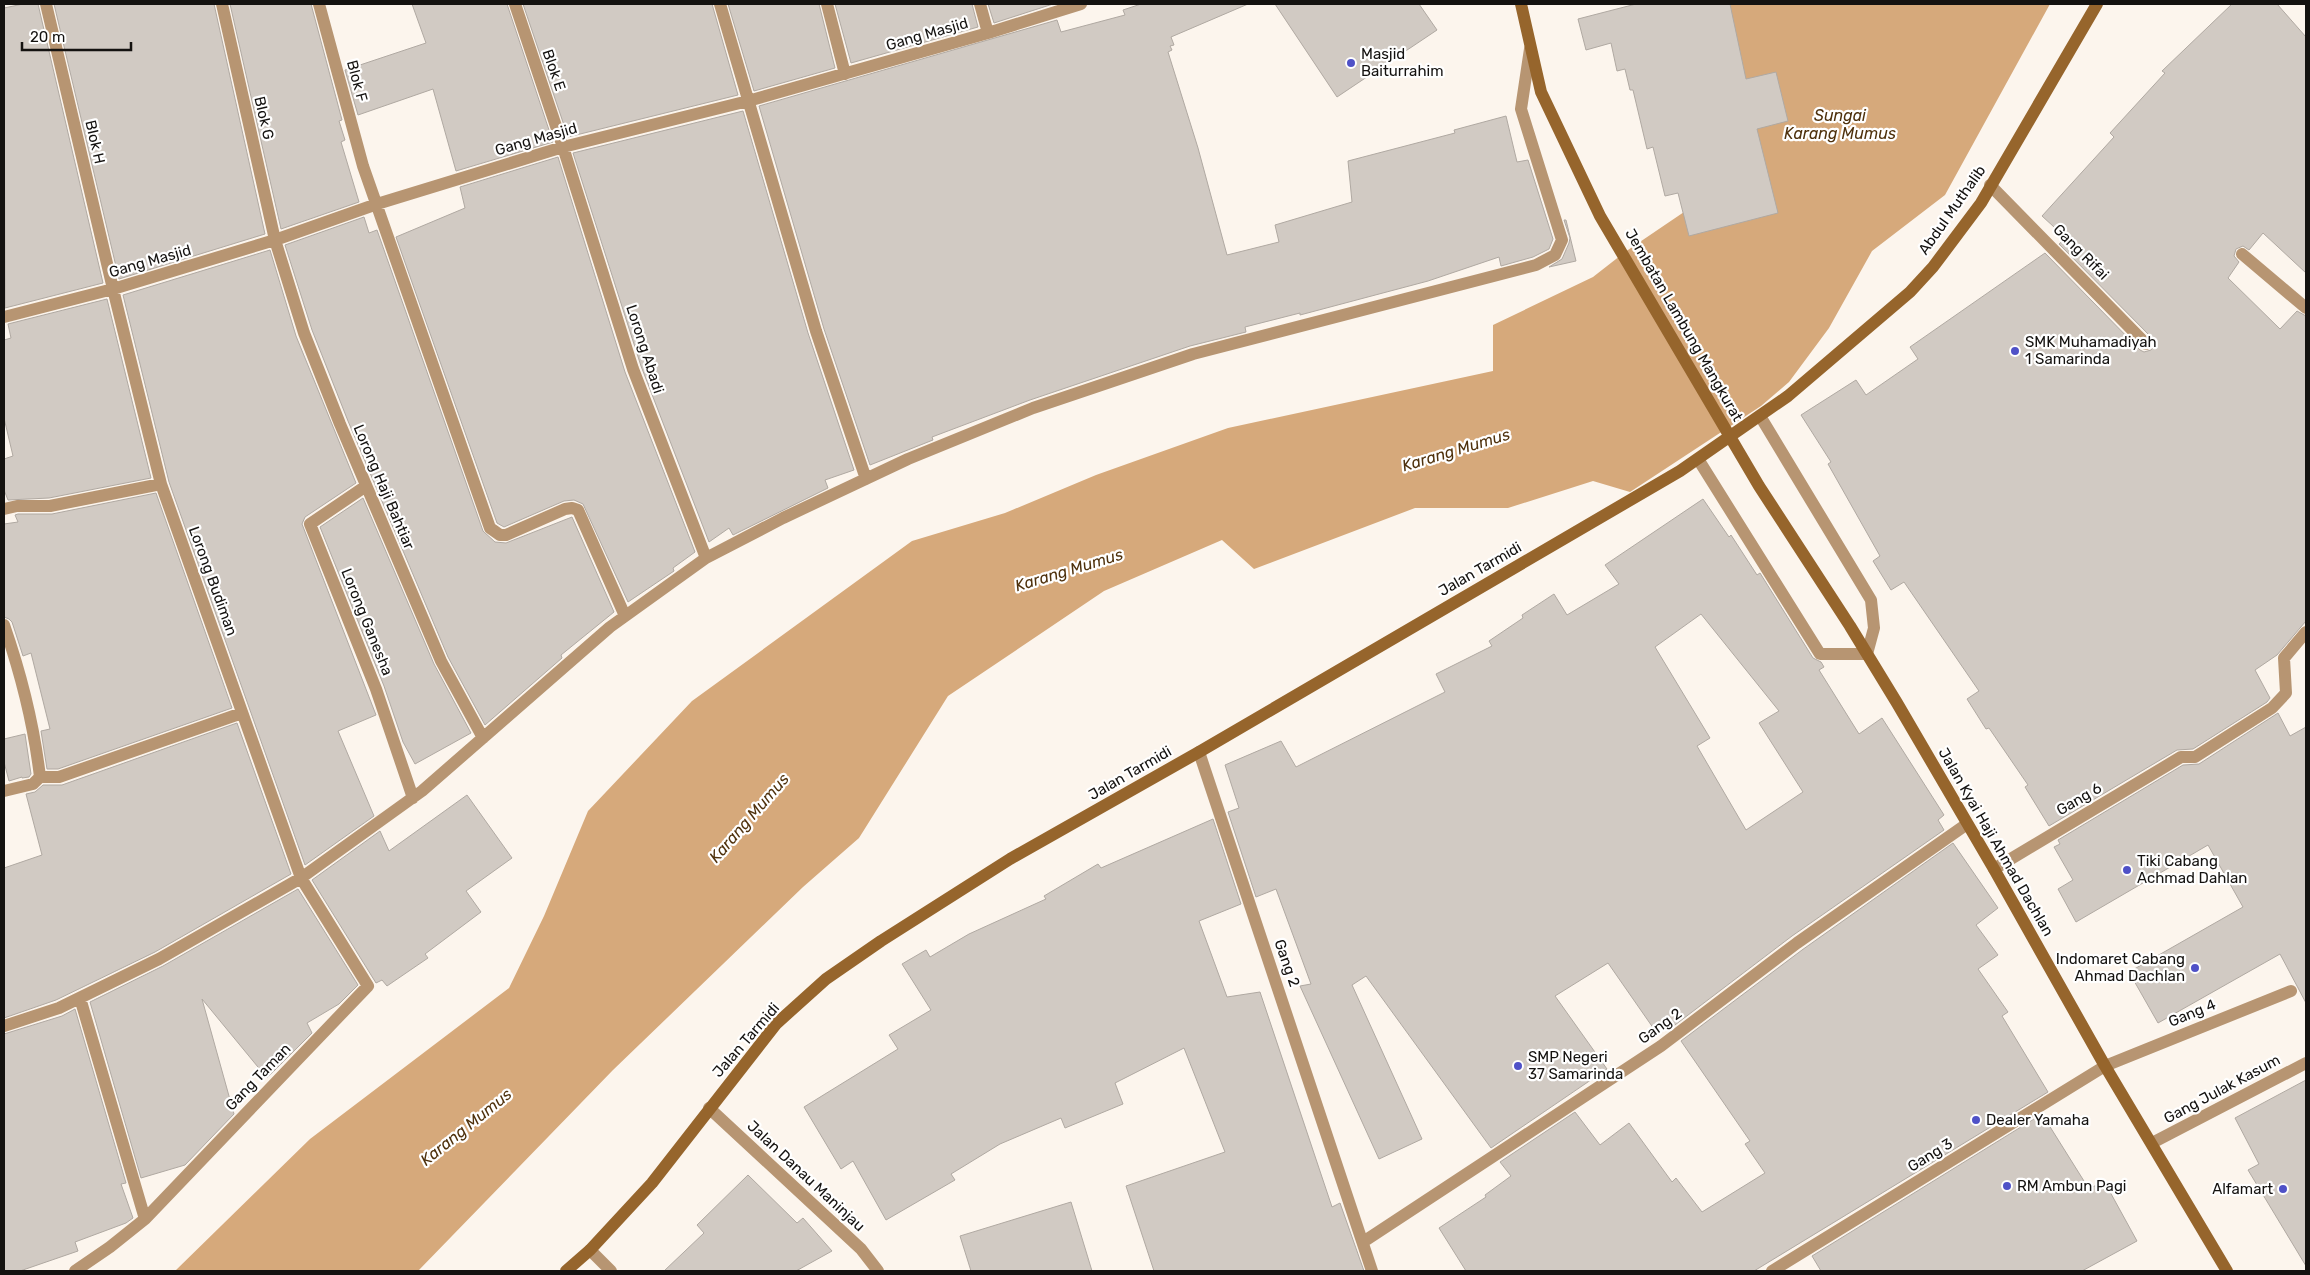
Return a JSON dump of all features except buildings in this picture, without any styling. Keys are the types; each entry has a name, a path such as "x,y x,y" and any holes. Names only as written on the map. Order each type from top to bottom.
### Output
{"street":[{"name":"Blok H","path":"46,4 113,289"},
{"name":"Blok G","path":"222,4 275,240"},
{"name":"Blok F","path":"319,4 363,166 490,528 500,535 506,535 565,508 578,510 625,616"},
{"name":"Blok E","path":"515,4 563,147"},
{"path":"720,4 816,331 866,479"},
{"path":"827,4 845,74"},
{"path":"980,4 988,33"},
{"name":"Gang Masjid","path":"4,317 113,289 275,240 377,204 563,147 845,74 1081,4"},
{"name":"Jembatan Lambung Mangkurat","path":"1521,4 1541,92 1582,180 1605,224 1759,486"},
{"name":"Abdul Muthalib","path":"1788,396 1910,292 1934,267 1990,185 2097,4"},
{"path":"4,1026 59,1008 159,959 301,878 413,798 559,670 625,616 706,558 783,518 908,459 1033,408 1161,364 1192,354 1536,264 1555,255 1562,240 1521,109 1530,50"},
{"name":"Lorong Abadi","path":"563,147 633,369 706,558"},
{"name":"Gang Rifai","path":"1990,185 2146,344"},
{"name":"Lorong Haji Bahtiar","path":"275,240 304,333 366,486 441,661 483,738"},
{"path":"2242,254 2306,308"},
{"name":"Lorong Budiman","path":"113,289 161,484 301,878"},
{"name":"Jalan Tarmidi","path":"566,1271 590,1250 652,1183 776,1024 826,979 1010,859 1199,752 1698,459 1788,396"},
{"path":"1698,459 1820,654 1867,654 1874,628 1871,600 1760,416"},
{"path":"4,509 17,506 50,506 161,484"},
{"name":"Lorong Ganesha","path":"366,486 310,524 376,689 413,798"},
{"name":"Jalan Kyai Haji Ahmad Dachlan","path":"1759,486 1867,654 1994,869 2105,1066 2227,1271"},
{"path":"4,625 16,660 38,753 40,777"},
{"name":"Gang 6","path":"1994,869 2181,757 2195,757 2272,708 2284,697 2286,683 2282,663 2284,658 2306,632"},
{"path":"4,791 33,784 40,777 59,777 242,713"},
{"name":"Gang 2","path":"1199,752 1372,1271"},
{"name":"Gang 2","path":"1363,1242 1661,1046 1797,943 1968,824"},
{"name":"Gang Taman","path":"75,1271 145,1219 368,986 301,878"},
{"name":"Gang 4","path":"2105,1066 2291,990"},
{"path":"80,998 145,1219"},
{"name":"Gang Julak Kasum","path":"2152,1143 2306,1062"},
{"name":"Gang 3","path":"1772,1271 2105,1066"},
{"name":"Jalan Danau Maninjau","path":"709,1108 861,1249 878,1271"},
{"path":"590,1250 611,1271"}],"water":[{"name":"Sungai Karang Mumus","path":"1691,4 2050,4 1945,195 1872,251 1829,328 1789,382 1761,406 1630,492 1593,481 1508,508 1415,508 1254,569 1222,540 1104,591 948,696 859,838 803,887 613,1070 418,1271 175,1271 310,1139 509,988 544,916 588,811 692,701 912,541 1005,513 1096,475 1228,428 1493,371 1493,325 1593,277 1625,252 1715,191"}],"place":[{"name":"Masjid Baiturrahim","path":"1351,63"},
{"name":"SMK Muhamadiyah 1 Samarinda","path":"2015,351"},
{"name":"Tiki Cabang Achmad Dahlan","path":"2127,870"},
{"name":"Indomaret Cabang Ahmad Dachlan","path":"2195,968"},
{"name":"SMP Negeri 37 Samarinda","path":"1518,1066"},
{"name":"Dealer Yamaha","path":"1976,1120"},
{"name":"RM Ambun Pagi","path":"2007,1186"},
{"name":"Alfamart","path":"2283,1189"}],"water label":[{"name":"Karang Mumus","path":"1456,450"},
{"name":"Karang Mumus","path":"1069,570"},
{"name":"Karang Mumus","path":"749,818"},
{"name":"Karang Mumus","path":"466,1127"}]}
